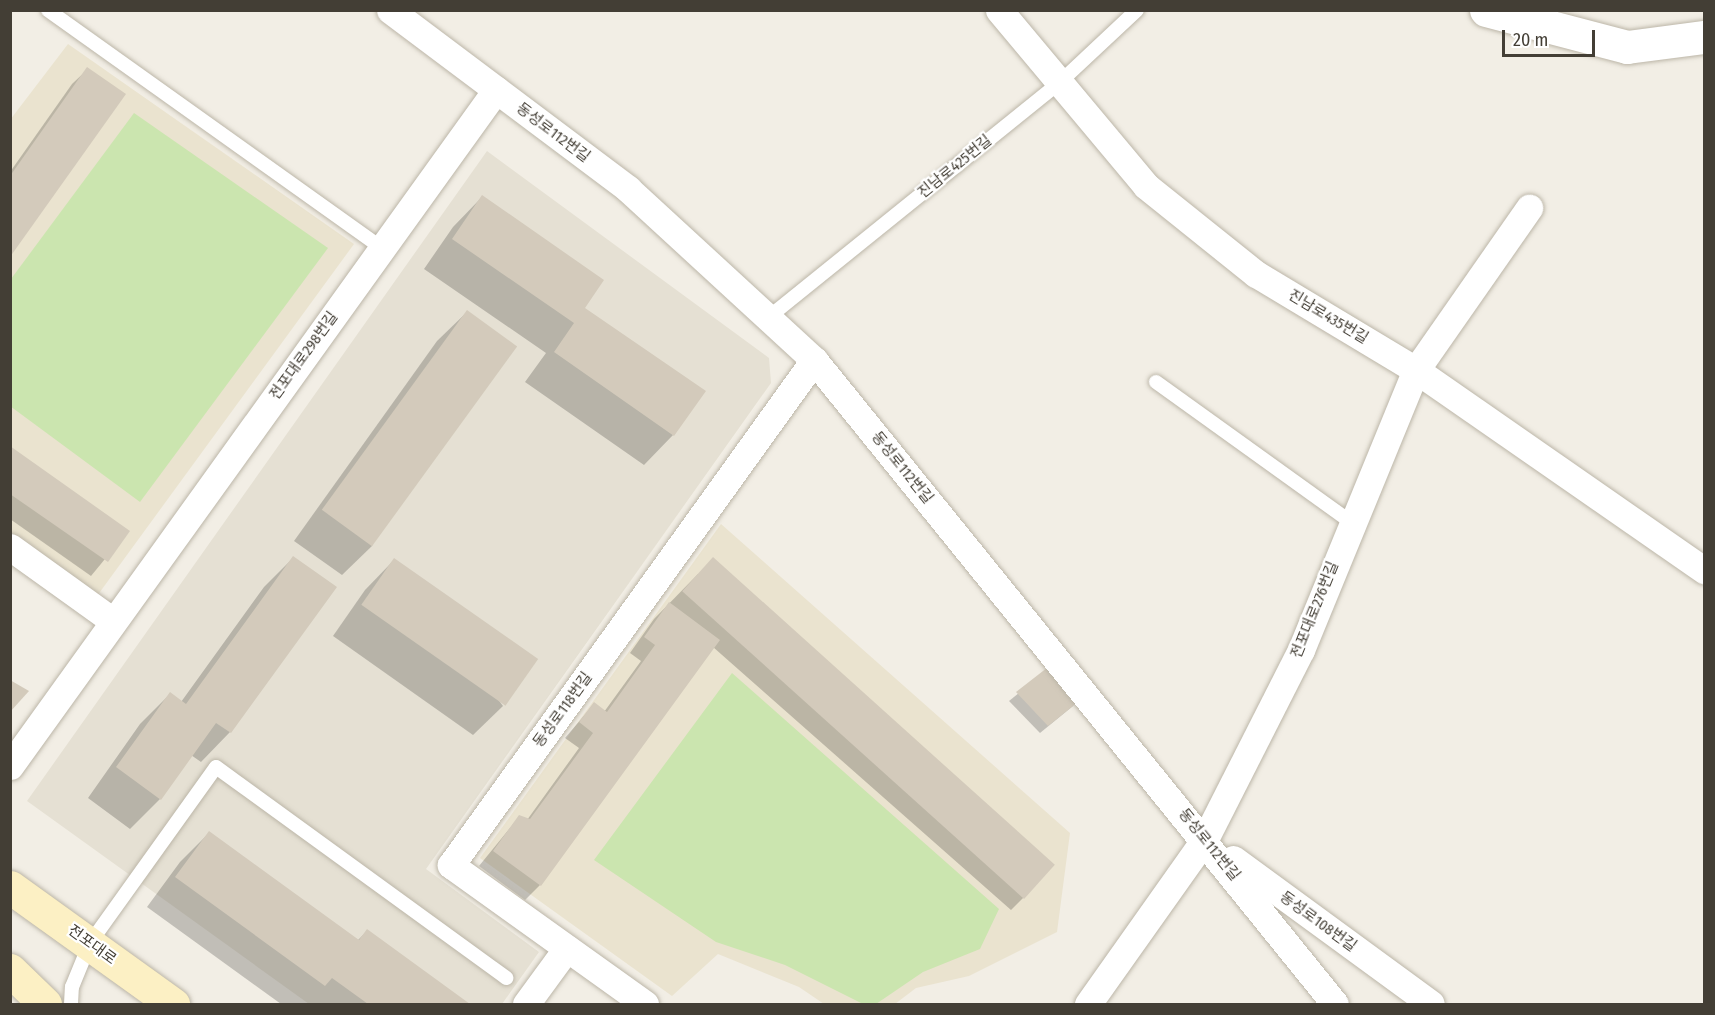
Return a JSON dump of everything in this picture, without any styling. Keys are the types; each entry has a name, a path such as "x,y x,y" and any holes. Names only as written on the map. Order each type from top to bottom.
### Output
{"main road":[{"name":"전포대로","path":"10,887 173,1005"},
{"path":"10,970 45,1005"}],"street":[{"name":"동성로112번길","path":"390,10 628,189 814,360 1205,839 1335,1005"},
{"name":"진남로435번길","path":"999,10 1058,84 1146,186 1228,252 1256,274 1416,370 1704,570"},
{"path":"1486,10 1627,48 1704,37"},
{"name":"전포대로298번길","path":"10,766 112,621 496,90"},
{"name":"전포대로276번길","path":"1088,1005 1205,839 1300,650 1351,522 1416,370 1529,208"},
{"name":"동성로118번길","path":"645,1005 451,865 814,360"},
{"path":"10,547 112,621"},
{"name":"동성로108번길","path":"1205,839 1431,1005"},
{"path":"526,1005 567,948"}],"lane":[{"path":"48,10 382,248"},
{"name":"진남로425번길","path":"769,317 1058,84 1137,10"},
{"path":"1156,382 1351,522"},
{"path":"71,1005 72,987 90,943 216,767 506,978"}],"shaded area":[{"path":"68,44 354,244 97,596 11,532 10,120"},
{"path":"487,151 769,358 771,383 426,869 539,952 502,1004 309,1004 27,801"},
{"path":"721,524 1070,833 1057,932 969,976 916,988 895,1004 824,1004 799,987 718,954 672,996 480,858"}],"green space":[{"path":"134,113 328,248 140,502 10,406 11,279"},
{"path":"732,673 999,909 980,949 923,972 876,1004 863,1004 785,965 716,942 594,860"}],"building":[{"path":"87,67 126,94 10,257 10,176"},
{"path":"482,195 604,280 585,308 706,391 674,436 554,352 574,323 452,239"},
{"path":"467,310 517,346 372,546 322,510"},
{"path":"10,446 130,531 108,562 10,494"},
{"path":"293,556 337,587 231,733 216,723 161,800 116,767 170,692 186,704"},
{"path":"713,557 1055,865 1024,899 682,591"},
{"path":"394,558 538,659 505,706 361,605"},
{"path":"669,602 720,640 541,886 493,851 519,815 530,819 593,733 579,722 594,702 607,712 655,645 644,637"},
{"path":"1052,664 1083,698 1048,726 1016,692"},
{"path":"10,680 29,691 10,712"},
{"path":"209,831 359,940 367,929 470,1004 368,1004 332,978 325,986 175,877"}]}
